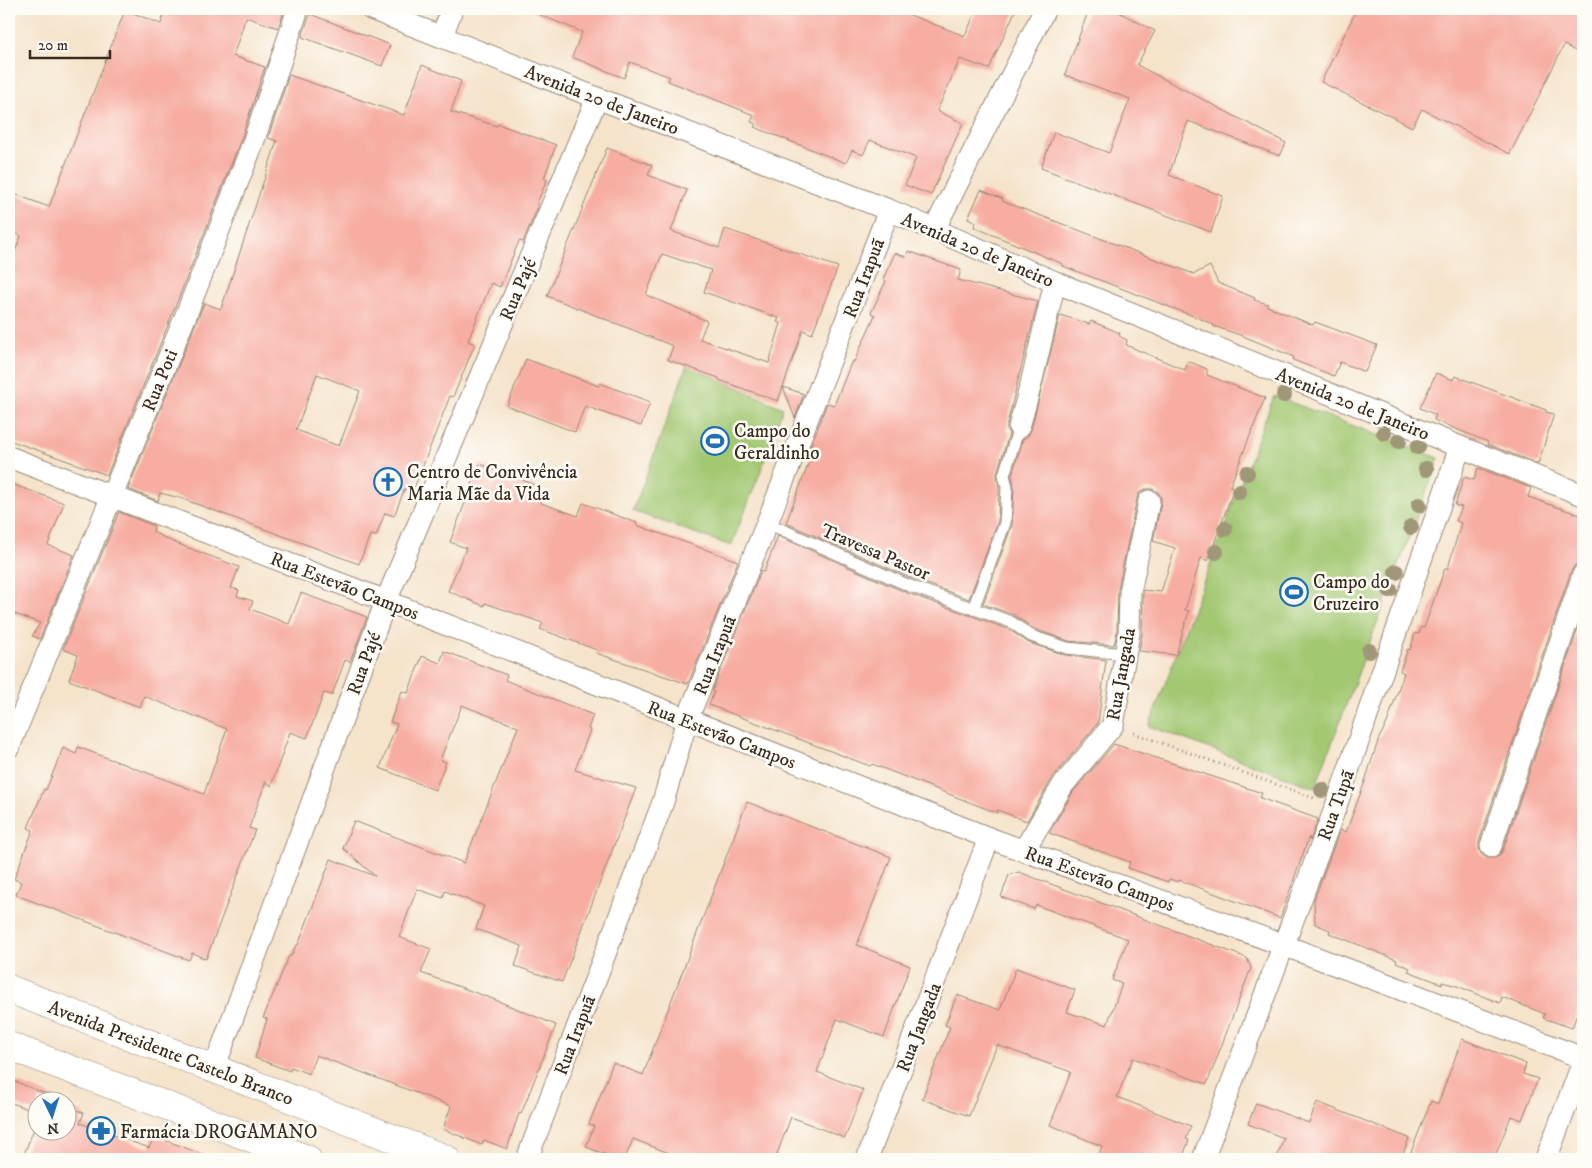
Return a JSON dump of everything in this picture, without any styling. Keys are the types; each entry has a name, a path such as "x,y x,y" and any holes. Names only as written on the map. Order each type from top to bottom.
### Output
{"main road":[{"name":"Avenida Presidente Castelo Branco","path":"9,989 446,1159"},
{"path":"9,1046 307,1159"}],"street":[{"name":"Rua Poti","path":"9,747 186,315 253,144 298,9"},
{"name":"Avenida 20 de Janeiro","path":"371,9 890,210 1055,282 1460,447 1583,495"},
{"path":"442,36 452,9"},
{"path":"934,230 1046,9"},
{"name":"Rua Pajé","path":"214,1069 386,601 597,98"},
{"name":"Rua Irapuã","path":"527,1159 663,802 687,720 890,210"},
{"path":"1019,427 1055,282"},
{"name":"Rua Tupã","path":"1203,1159 1336,806 1460,447"},
{"name":"Rua Estevão Campos","path":"9,457 386,601 989,838 1283,945 1583,1058"},
{"name":"Rua Jangada","path":"1024,850 1063,784 1113,725 1128,633 1130,592 1149,501"},
{"path":"1491,846 1583,575"},
{"name":"Rua Jangada","path":"867,1159 989,838"},
{"path":"1546,1159 1583,1062"}],"lane":[{"path":"972,609 1005,523 1007,487 1004,475 1019,427"},
{"name":"Travessa Pastor","path":"767,522 910,586 1011,622 1031,636 1067,648 1125,654"}],"path":[{"path":"1113,725 1336,806"}],"green space":[{"name":"Campo do Geraldinho","path":"687,365 783,408 731,546 633,511"},
{"name":"Campo do Cruzeiro","path":"1274,396 1439,458 1315,788 1149,726"}],"building":[{"path":"165,9 285,9 278,28 246,17 233,56 265,67 241,139 107,475 9,440 9,267 21,236 9,231 9,192 49,207 125,10 161,24"},
{"path":"528,9 894,9 965,36 977,9 1016,9 989,69 960,59 937,111 963,123 931,195 905,185 916,158 870,140 863,155 852,150 846,163 754,127 756,124 751,122 754,115 668,81 670,77 630,62 624,78 572,57 582,32"},
{"path":"1089,9 1113,9 1155,31 1137,65 1286,143 1280,156 1188,121 1169,175 1223,196 1211,232 1041,168 1054,132 1109,153 1130,99 1065,75"},
{"path":"1357,9 1583,9 1583,55 1564,45 1510,154 1422,109 1412,127 1321,82"},
{"path":"310,14 390,45 382,66 302,37"},
{"path":"422,65 461,81 451,112 497,126 498,124 556,145 544,178 547,180 523,242 519,241 500,287 491,283 468,341 475,344 453,397 450,396 413,491 405,488 394,516 385,513 376,536 370,535 359,564 180,498 160,493 158,501 128,489 204,303 221,309 277,141 268,138 289,75 404,115","holes":["317,374 360,391 339,446 296,430"]},
{"path":"607,148 652,165 648,175 687,190 671,231 719,248 725,229 838,267 812,334 803,330 778,401 668,360 673,346 547,296","holes":["662,254 711,270 704,292 779,318 777,322 781,323 769,363 700,339 707,321 646,295"]},
{"path":"981,190 1003,199 1002,201 1194,274 1210,266 1218,283 1313,325 1315,322 1377,345 1365,372 1340,362 1334,376 1293,360 1294,357 1063,266 1063,264 974,227 976,222 968,218"},
{"path":"908,251 961,270 958,280 1038,301 1007,424 1009,434 997,473 999,488 998,521 969,599 913,579 786,523 810,460 808,453 827,403 834,405 852,361 854,362 875,315 871,313 886,281 883,279 895,253 906,257"},
{"path":"1060,315 1089,324 1091,321 1120,333 1119,336 1127,340 1126,345 1185,370 1188,361 1207,369 1207,375 1265,398 1230,486 1234,488 1208,561 1201,558 1185,610 1189,611 1176,655 1139,651 1142,633 1143,590 1161,592 1175,548 1153,541 1161,497 1158,492 1152,489 1145,489 1139,493 1137,498 1118,589 1117,632 1114,645 1069,641 1034,629 1014,615 983,604 1012,525 1014,487 1012,475 1023,439 1028,436 1031,430"},
{"path":"526,359 599,386 600,383 650,402 641,426 585,406 575,432 507,406"},
{"path":"1436,373 1453,380 1455,376 1554,414 1538,464 1434,420 1436,415 1420,408"},
{"path":"783,387 804,394 795,418"},
{"path":"480,464 533,484 528,497 541,503 578,516 583,503 637,523 636,525 738,561 688,684 596,653 597,650 540,629 543,623 485,603 484,606 448,591 466,548 450,542"},
{"path":"1478,468 1531,488 1528,497 1583,516 1583,563 1575,565 1571,571 1479,842 1481,854 1487,858 1499,856 1503,850 1583,613 1583,998 1572,1028 1543,1018 1545,1014 1502,997 1500,1003 1457,986 1442,982 1442,984 1408,971 1410,968 1396,962 1397,960 1329,933 1330,930 1315,924 1314,900 1340,830 1346,832 1404,673 1400,671 1408,649 1410,650 1415,633 1419,634 1421,627 1424,628 1445,568 1448,568 1461,523 1456,521 1462,507 1455,505 1464,477 1474,480"},
{"path":"9,483 64,503 48,545 74,555 40,639 32,636 40,623 9,612"},
{"path":"119,512 154,526 153,532 173,542 239,567 231,588 239,590 237,596 253,601 250,609 289,624 301,593 367,617 350,662 345,660 332,695 324,693 307,738 290,732 271,786 266,781 249,828 255,830 206,959 192,953 189,960 16,895 21,882 14,879 33,830 28,828 63,748 76,754 78,747 204,794 227,729 144,696 140,707 69,680 78,655 63,649"},
{"path":"778,536 907,593 1008,629 1029,643 1065,655 1106,660 1098,723 1053,777 1027,821 997,810 997,813 872,764 870,766 709,705 714,692 712,691 761,571 764,572"},
{"path":"444,651 507,675 505,680 593,715 588,729 590,730 575,770 636,788 562,982 515,966 522,946 476,929 484,906 445,891 443,898 417,889 399,937 431,949 421,973 493,999 556,1025 521,1114 519,1113 507,1149 484,1140 482,1145 443,1129 451,1106 316,1055 309,1074 291,1067 290,1071 255,1058 267,1019 263,1018 289,956 291,956 296,945 298,945 331,859 375,876 343,848 354,821 464,863 518,727 462,705 440,760 446,762 435,790 380,768 397,724 390,722 402,691 408,693 422,656 440,663"},
{"path":"1114,744 1262,793 1260,798 1318,819 1310,841 1309,837 1280,918 1179,880 1179,882 1169,879 1168,882 1128,868 1130,862 1049,833 1073,792"},
{"path":"747,802 891,857 857,945 910,966 884,1037 837,1019 817,1072 863,1090 845,1138 791,1117 775,1159 684,1159 633,1139 625,1159 617,1159 586,1147 594,1126 589,1124 613,1063 643,1075"},
{"path":"1019,872 1247,958 1251,968 1207,1084 1133,1058 1117,1097 1191,1126 1186,1139 1189,1140 1182,1159 1097,1159 1102,1146 1050,1125 1071,1072 997,1045 969,1116 922,1099 950,1027 945,1025 957,995 1000,1010 1016,968 1075,990 1067,1012 1107,1025 1122,984 1112,980 1128,939 1036,905 1034,909 1001,897 1009,875"},
{"path":"1462,1039 1526,1064 1523,1074 1538,1079 1522,1120 1511,1116 1494,1159 1430,1159 1411,1152 1431,1101 1438,1104"},
{"path":"9,1079 37,1090 28,1090 28,1109 9,1102"},
{"path":"1317,1102 1409,1138 1401,1159 1276,1159 1284,1138 1248,1124 1256,1103 1309,1123"},
{"path":"78,1111 84,1113 80,1123 149,1148 154,1136 210,1157 210,1159 22,1159 30,1140 78,1140"}],"place":[{"name":"Campo do Geraldinho","path":"715,441"},
{"name":"Centro de Convivência Maria Mãe da Vida","path":"388,482"},
{"name":"Campo do Cruzeiro","path":"1294,592"},
{"name":"Farmácia DROGAMANO","path":"101,1131"}]}
